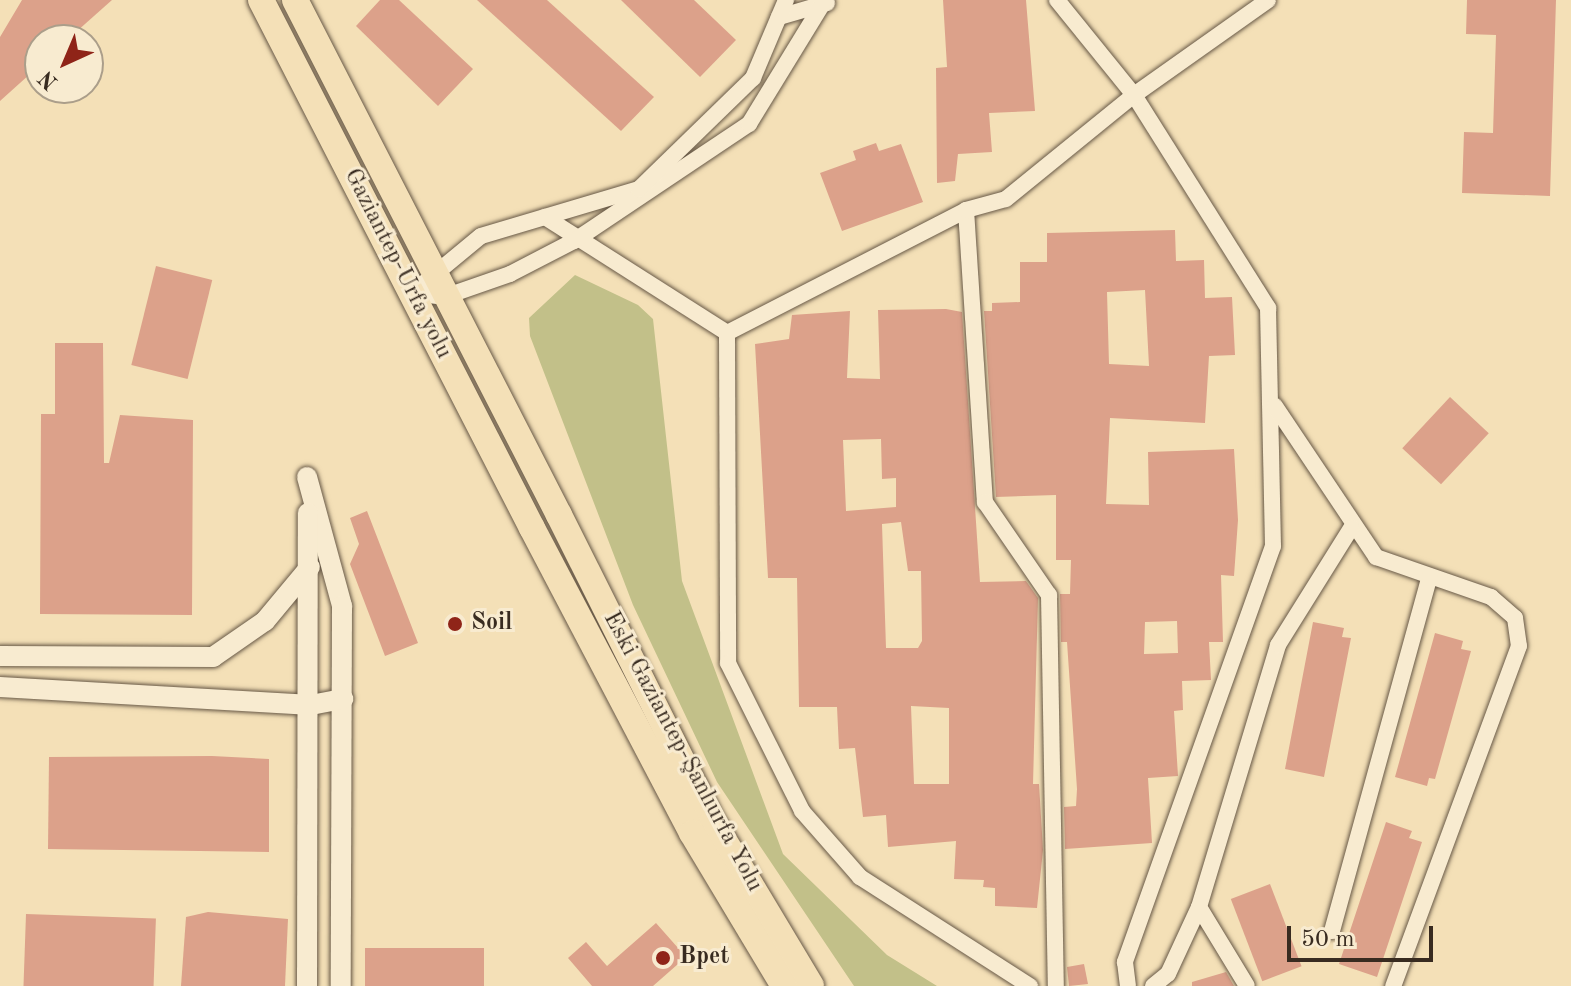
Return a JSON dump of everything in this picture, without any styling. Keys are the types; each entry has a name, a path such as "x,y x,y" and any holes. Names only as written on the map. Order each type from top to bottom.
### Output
{"main road":[{"name":"Gaziantep-Urfa yolu","path":"261,0 532,528"},
{"name":"Gaziantep-Urfa yolu","path":"295,0 431,272 559,515"},
{"name":"Eski Gaziantep-Şanlıurfa Yolu","path":"559,515 713,822 811,986"},
{"name":"Eski Gaziantep-Şanlıurfa Yolu","path":"532,528 692,833 784,986"}],"street":[{"path":"412,293 431,272 481,236 639,189 753,78 786,0"},
{"path":"1057,0 1134,95 1268,308 1274,404 1273,546 1125,962 1128,986"},
{"path":"727,333 966,210 1006,199 1134,95 1268,0"},
{"path":"412,293 444,297 510,274 574,241 749,124 827,2"},
{"path":"779,17 827,2"},
{"path":"966,210 985,502 1049,595 1056,986"},
{"path":"545,217 574,241 727,333"},
{"path":"727,333 728,663 802,811 860,877 1030,986"},
{"path":"1274,404 1351,528 1376,557 1491,597 1515,618 1519,646 1393,986"},
{"path":"307,986 311,705 307,477 342,606 341,986"},
{"path":"1153,986 1168,974 1199,907 1278,645 1351,528"},
{"path":"0,656 213,657 265,621 310,567"},
{"path":"1332,931 1430,576"},
{"path":"0,687 311,705 343,699"},
{"path":"1199,907 1247,986"}],"shaded area":[{"path":"575,275 638,305 653,319 682,581 783,854 887,955 937,986 854,986 717,782 633,605 530,336 529,318"}],"building":[{"path":"22,0 112,0 85,24 24,24 24,79 0,101 0,37"},
{"path":"380,0 399,0 473,69 438,106 356,26"},
{"path":"477,0 547,0 654,97 621,131"},
{"path":"621,0 694,0 736,40 700,77"},
{"path":"943,0 1026,0 1035,111 989,113 992,152 958,154 955,181 937,183 936,68 947,67"},
{"path":"1467,0 1556,0 1550,196 1462,193 1464,132 1493,133 1496,35 1466,34"},
{"path":"876,143 879,151 901,144 923,202 842,231 820,173 856,160 853,151"},
{"path":"1175,230 1176,261 1204,260 1205,298 1232,297 1235,355 1209,356 1205,423 1110,418 1106,504 1149,505 1148,452 1234,449 1238,520 1234,576 1221,575 1223,642 1209,642 1211,680 1182,681 1183,710 1174,711 1178,776 1148,778 1152,843 1065,849 1064,807 1076,806 1077,789 1067,642 1061,642 1060,594 1070,594 1071,560 1056,560 1056,495 996,497 984,311 992,311 992,303 1020,302 1020,262 1047,262 1047,233","holes":["1145,290 1149,366 1109,364 1107,292","1177,621 1178,653 1144,654 1145,622"]},
{"path":"156,266 212,280 188,379 131,365"},
{"path":"946,309 962,312 980,582 1026,581 1038,598 1033,784 1039,784 1043,850 1037,908 995,906 995,888 983,887 984,880 954,879 956,841 888,847 886,815 863,817 855,748 839,749 837,707 799,707 797,578 768,578 755,344 789,339 792,315 850,311 847,378 880,379 878,310","holes":["881,439 882,479 896,478 896,507 846,511 843,440","901,522 908,571 921,571 922,641 918,648 886,648 882,524","911,706 949,708 949,784 914,784"]},
{"path":"55,343 103,343 104,463 109,463 120,415 193,420 192,615 40,614 41,414 55,414"},
{"path":"1450,397 1489,433 1441,484 1402,448"},
{"path":"367,511 418,643 385,656 350,564 359,544 350,518"},
{"path":"1313,622 1344,628 1342,637 1351,638 1324,777 1285,769"},
{"path":"1435,633 1463,641 1461,649 1471,651 1435,779 1429,778 1427,786 1395,777"},
{"path":"212,756 269,759 269,852 48,849 49,757"},
{"path":"1386,822 1412,831 1409,838 1422,842 1377,977 1339,964"},
{"path":"1270,884 1302,966 1262,981 1231,899"},
{"path":"208,912 288,919 285,986 181,986 186,917"},
{"path":"26,914 156,919 154,986 23,986"},
{"path":"656,923 686,957 653,986 592,986 568,958 586,942 607,966"},
{"path":"365,948 484,948 484,986 365,986"},
{"path":"1084,964 1088,984 1069,986 1067,967"},
{"path":"1226,972 1234,986 1192,986 1192,982"}],"place":[{"name":"Soil","path":"455,624"},
{"name":"Bpet","path":"663,958"}]}
